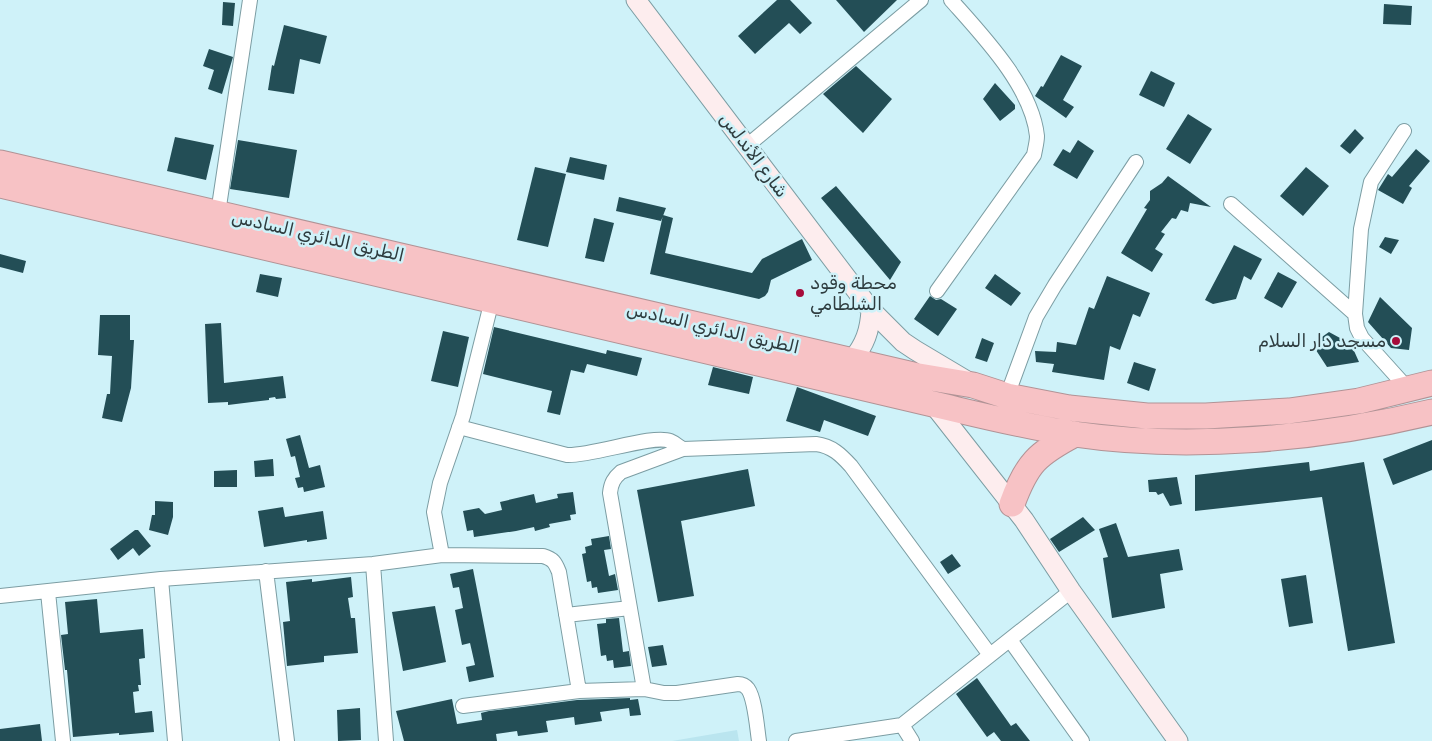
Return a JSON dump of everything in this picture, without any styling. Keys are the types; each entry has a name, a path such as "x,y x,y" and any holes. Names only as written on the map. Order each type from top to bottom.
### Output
{"highway":[{"name":"الطريق الدائري السادس","path":"0,163 179,215 492,300 1008,422 1075,434 1190,442 1279,438 1391,422 1432,412"},
{"name":"الطريق الدائري السادس","path":"0,185 179,215 218,213 913,375 973,385 1008,396 1069,408 1147,416 1206,416 1289,411 1359,401 1432,383"},
{"path":"1012,504 1024,473 1035,458 1048,448 1075,434"}],"main road":[{"name":"شارع الأندلس","path":"636,0 872,310 903,342 973,385"},
{"path":"852,360 868,336 872,310"},
{"path":"933,404 1012,504 1041,544 1071,591 1178,741"}],"street":[{"path":"218,213 250,0"},
{"path":"748,145 921,0"},
{"path":"937,291 1034,155 1037,137 1032,114 1012,74 951,0"},
{"path":"1404,131 1371,182 1360,229 1355,314 1357,328 1362,338 1408,389"},
{"path":"1008,396 1036,316 1136,162"},
{"path":"1231,204 1355,314"},
{"path":"442,555 434,512 440,483 459,427 492,300"},
{"path":"459,427 567,455 578,456 653,440 670,441 683,449"},
{"path":"644,690 610,493 611,485 621,472 683,449 816,444 826,445 834,450 851,466 990,655"},
{"path":"0,596 161,579 373,564 442,555 552,558 559,572 579,691"},
{"path":"373,564 386,741"},
{"path":"266,571 287,741"},
{"path":"161,579 175,741"},
{"path":"796,741 902,725 1071,591"},
{"path":"48,592 63,741"},
{"path":"566,615 630,608"},
{"path":"1010,640 1082,741"},
{"path":"463,706 579,691 644,690 677,693 743,684 750,691 759,741"},
{"path":"902,725 912,741"}],"shaded area":[{"path":"737,730 739,741 672,741"}],"building":[{"path":"777,0 790,0 812,23 800,34 789,23 755,54 738,36"},
{"path":"836,0 897,0 864,32"},
{"path":"223,2 235,3 233,26 222,25"},
{"path":"1384,4 1412,6 1411,25 1383,24"},
{"path":"284,25 327,36 320,64 300,59 294,94 268,90 272,65 274,66"},
{"path":"209,49 233,57 222,94 208,89 214,70 203,66"},
{"path":"1061,55 1082,66 1063,100 1074,107 1066,118 1035,96 1041,86 1043,87"},
{"path":"856,66 892,99 863,133 823,94"},
{"path":"1151,71 1175,83 1164,107 1139,95"},
{"path":"995,83 1015,105 1015,109 1000,121 983,99"},
{"path":"1188,114 1212,129 1190,164 1166,149"},
{"path":"1355,129 1364,138 1350,154 1340,146"},
{"path":"175,137 214,145 206,180 167,171"},
{"path":"238,140 297,150 289,198 230,189"},
{"path":"1078,140 1094,151 1077,179 1053,165 1063,149 1070,153"},
{"path":"1416,149 1430,161 1409,186 1412,188 1403,204 1378,190 1388,174 1392,177"},
{"path":"570,157 607,165 604,180 566,172"},
{"path":"535,167 566,174 548,247 517,240"},
{"path":"1306,167 1329,186 1303,216 1280,196"},
{"path":"1168,176 1211,207 1190,203 1188,212 1181,210 1176,219 1172,218 1161,232 1165,234 1155,249 1163,254 1152,272 1121,253 1147,209 1144,208 1150,200 1150,191 1162,183"},
{"path":"836,186 901,262 890,280 821,198"},
{"path":"619,197 666,208 661,221 616,211"},
{"path":"663,215 673,218 665,253 752,273 762,259 802,239 812,260 771,280 768,292 759,299 650,274"},
{"path":"594,218 614,223 604,262 585,258"},
{"path":"1385,237 1399,240 1391,254 1379,247"},
{"path":"1234,245 1262,259 1251,280 1244,276 1236,299 1213,304 1205,300"},
{"path":"0,254 26,261 23,273 0,267"},
{"path":"1278,272 1297,282 1282,308 1264,298"},
{"path":"260,274 282,278 278,297 256,292"},
{"path":"995,274 1021,293 1011,306 985,288"},
{"path":"1107,276 1150,293 1140,317 1133,314 1120,350 1110,346 1104,380 1052,372 1054,364 1036,362 1035,351 1056,352 1057,342 1076,345 1089,307 1094,309"},
{"path":"930,296 936,300 941,299 957,309 938,336 914,319"},
{"path":"1380,297 1412,328 1409,350 1391,348 1368,322"},
{"path":"100,315 130,315 130,340 134,340 131,388 122,422 102,418 107,394 110,394 112,356 98,355"},
{"path":"221,323 224,383 283,376 286,398 276,399 275,397 269,398 269,400 228,405 228,402 208,403 205,324"},
{"path":"494,327 606,354 607,350 642,358 637,376 587,364 584,373 571,370 560,415 547,412 552,391 483,374"},
{"path":"443,331 469,337 458,387 431,381"},
{"path":"1329,332 1351,344 1359,362 1327,367 1312,344"},
{"path":"982,338 994,343 987,362 975,358"},
{"path":"1134,362 1156,369 1149,391 1127,383"},
{"path":"713,367 753,377 749,394 708,385"},
{"path":"797,387 876,416 868,436 824,420 820,432 786,421"},
{"path":"300,435 309,468 320,465 325,487 304,492 303,487 298,488 295,478 300,477 295,456 291,457 286,439"},
{"path":"1432,440 1432,470 1393,485 1383,459"},
{"path":"273,459 274,476 255,477 254,461"},
{"path":"1309,462 1310,471 1364,462 1395,643 1348,651 1322,497 1195,511 1195,475"},
{"path":"748,469 755,506 681,521 694,596 658,602 637,490"},
{"path":"237,470 237,487 214,487 214,471"},
{"path":"1177,477 1182,504 1170,506 1163,493 1158,495 1156,492 1149,492 1148,480"},
{"path":"573,492 576,514 570,515 571,520 549,524 550,527 535,531 534,527 474,537 473,530 467,531 463,511 479,508 485,514 502,510 500,502 534,494 536,503 558,498 557,494"},
{"path":"155,501 173,502 173,517 168,535 149,530 152,515 155,515"},
{"path":"283,507 285,517 323,511 327,539 307,542 307,540 264,547 258,511"},
{"path":"1083,517 1095,530 1059,552 1050,539"},
{"path":"1116,523 1128,557 1179,549 1183,570 1160,574 1165,608 1112,618 1103,558 1108,557 1099,529"},
{"path":"135,530 138,530 151,546 139,556 133,548 118,560 110,549"},
{"path":"609,536 611,549 604,550 609,576 615,574 618,590 598,593 597,587 592,588 591,581 587,582 582,554 586,553 585,547 592,545 591,539"},
{"path":"952,554 961,566 948,574 940,562"},
{"path":"473,569 494,677 469,682 466,667 475,665 470,643 462,645 455,610 463,608 459,587 453,588 450,574"},
{"path":"1306,575 1313,623 1289,627 1281,579"},
{"path":"351,577 353,597 348,598 351,618 355,618 358,653 324,656 324,662 287,666 283,622 290,621 286,582 312,579 312,582"},
{"path":"97,599 100,633 143,629 145,658 139,659 141,685 138,685 139,691 133,692 135,713 152,711 154,732 73,737 67,670 65,670 61,635 68,634 65,602"},
{"path":"435,606 446,662 403,671 392,612"},
{"path":"619,618 623,652 629,651 631,666 614,668 613,660 607,661 606,655 601,656 597,624 606,623 606,619"},
{"path":"663,645 667,665 652,667 648,647"},
{"path":"977,678 1011,726 1016,723 1030,741 1001,741 994,732 987,737 956,694"},
{"path":"630,698 630,700 638,699 641,715 630,716 629,708 600,712 602,721 575,725 574,717 546,721 548,732 518,736 517,731 496,734 497,741 404,741 396,711 452,699 457,724 482,720 481,713 489,711 577,700"},
{"path":"360,708 361,740 338,741 337,710"},
{"path":"40,724 42,741 0,741 0,729"}],"place":[{"name":"محطة وقود الشلطامي","path":"800,293"},
{"name":"مسجد دار السلام","path":"1396,341"}]}
